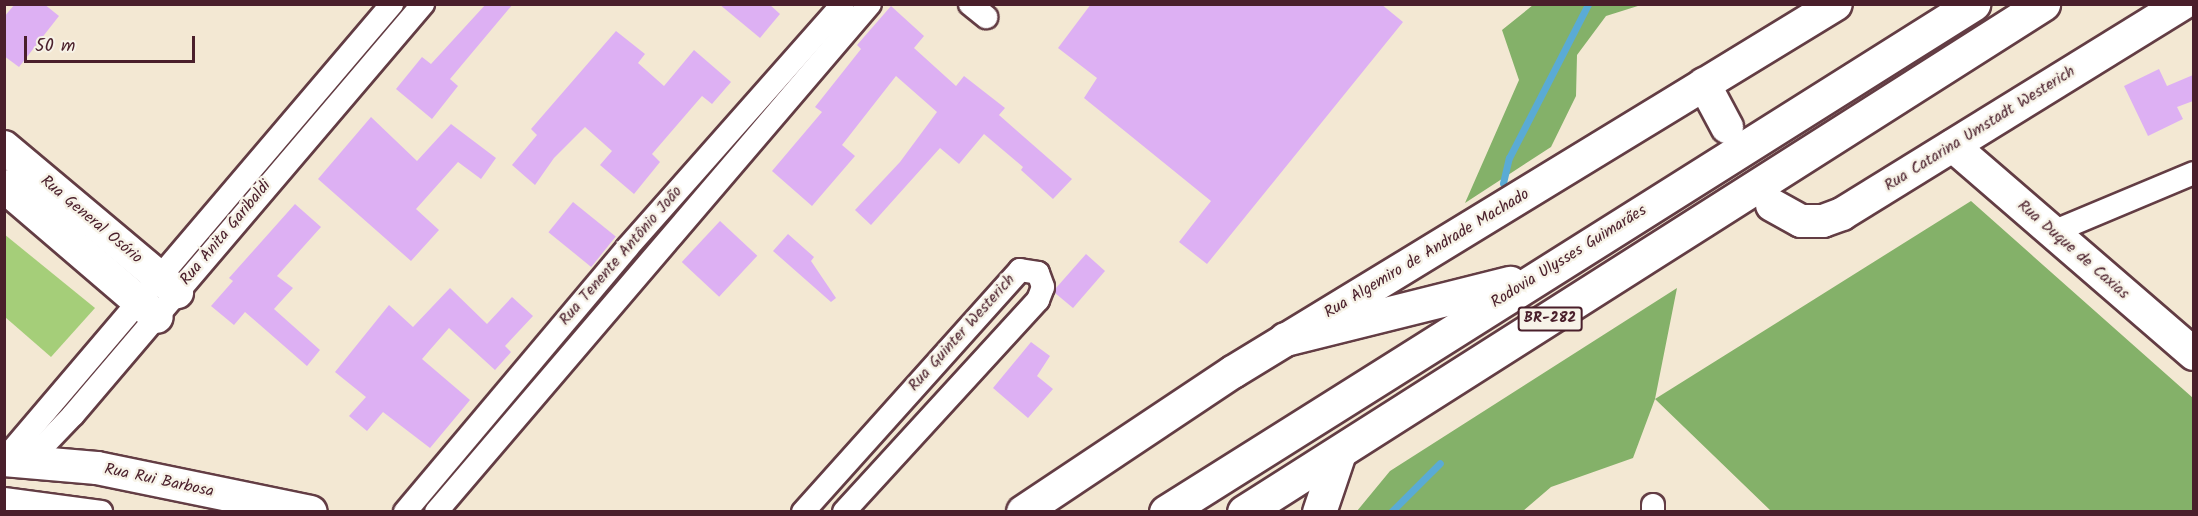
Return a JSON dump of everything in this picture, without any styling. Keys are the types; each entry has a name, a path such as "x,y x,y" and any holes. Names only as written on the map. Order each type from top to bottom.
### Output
{"highway":[{"name":"Rodovia Ulysses Guimarães","path":"1166,512 1973,4"},
{"name":"BR-282","path":"1244,512 2043,4"},
{"path":"1285,339 1538,276"},
{"path":"1319,512 1339,453"}],"street":[{"name":"Rua Anita Garibaldi","path":"169,285 264,152 392,4"},
{"name":"Rua Tenente Antônio João","path":"405,512 580,343 706,195 750,128 843,4"},
{"name":"Rua Tenente Antônio João","path":"436,512 503,416 560,327 627,248 686,180 750,128 870,4"},
{"name":"Rua Catarina Umstadt Westerich","path":"1772,205 1787,216 1823,221 1953,146 2182,4"},
{"name":"Rua Anita Garibaldi","path":"13,460 169,285 346,95 412,8"},
{"name":"Rua Algemiro de Andrade Machado","path":"1023,512 1285,339 1704,84 1815,9"},
{"path":"327,81 346,95"},
{"path":"1704,84 1727,127"},
{"name":"Rua Duque de Caxias","path":"1953,146 2193,354"},
{"name":"Rua General Osório","path":"5,147 148,309"},
{"path":"264,152 282,166"},
{"path":"2053,232 2193,172"},
{"path":"686,180 706,195"},
{"name":"Rua General Osório","path":"4,186 69,221 169,285"},
{"path":"627,248 647,264"},
{"name":"Rua Guinter Westerich","path":"811,509 879,425 952,342 1020,270 1038,273 1043,287 1038,300 844,512"},
{"path":"560,327 580,343"},
{"path":"952,342 979,364"},
{"path":"879,425 902,448"},
{"name":"Rua Rui Barbosa","path":"13,460 97,468 312,512"},
{"path":"4,499 101,512"}],"green space":[{"path":"1533,5 1641,5 1606,16 1577,55 1576,96 1551,147 1465,203 1519,80 1502,30"},
{"path":"1971,201 2193,398 2193,511 1771,511 1655,399"},
{"path":"4,234 95,308 51,357 5,317"},
{"path":"1677,288 1655,399 1633,458 1551,487 1523,511 1357,511 1390,471"}],"building":[{"path":"15,4 44,4 59,16 19,67 4,56 4,17"},
{"path":"486,4 513,4 450,79 458,86 432,119 396,89 422,57 431,64"},
{"path":"719,4 769,4 780,14 760,38"},
{"path":"1091,4 1381,4 1403,22 1207,264 1179,242 1211,201 1084,98 1097,78 1058,48"},
{"path":"891,6 924,36 914,48 956,86 964,76 1005,108 999,115 1072,179 1053,199 1021,170 1023,167 984,134 959,164 940,148 871,225 855,210 900,162 937,112 896,76 842,145 855,156 812,206 772,171 822,112 815,107 861,49 857,45"},
{"path":"616,31 645,54 638,63 664,86 694,50 731,82 712,104 702,96 652,154 660,162 634,194 600,165 612,151 585,127 554,158 535,185 512,165 537,135 531,129"},
{"path":"2159,69 2167,86 2193,75 2193,101 2177,107 2183,119 2148,136 2124,86"},
{"path":"371,117 417,161 451,124 496,158 481,179 458,162 416,209 439,230 411,261 318,179"},
{"path":"573,202 616,237 591,267 548,232"},
{"path":"295,204 321,227 277,276 293,288 274,309 320,350 307,366 245,312 234,325 211,306 233,281 229,278"},
{"path":"720,221 757,256 719,297 682,262"},
{"path":"788,234 814,257 811,261 836,298 831,302 773,251"},
{"path":"1086,254 1105,271 1073,308 1055,293 1056,288"},
{"path":"450,288 487,324 512,297 533,316 505,346 511,352 495,370 449,328 422,359 470,400 430,448 383,412 367,431 349,416 366,397 335,372 389,305 413,327"},
{"path":"1031,342 1050,356 1037,376 1053,389 1028,418 993,388"}],"waterway":[{"path":"1503,183 1509,158 1588,4"},
{"path":"1391,512 1440,463"}]}
